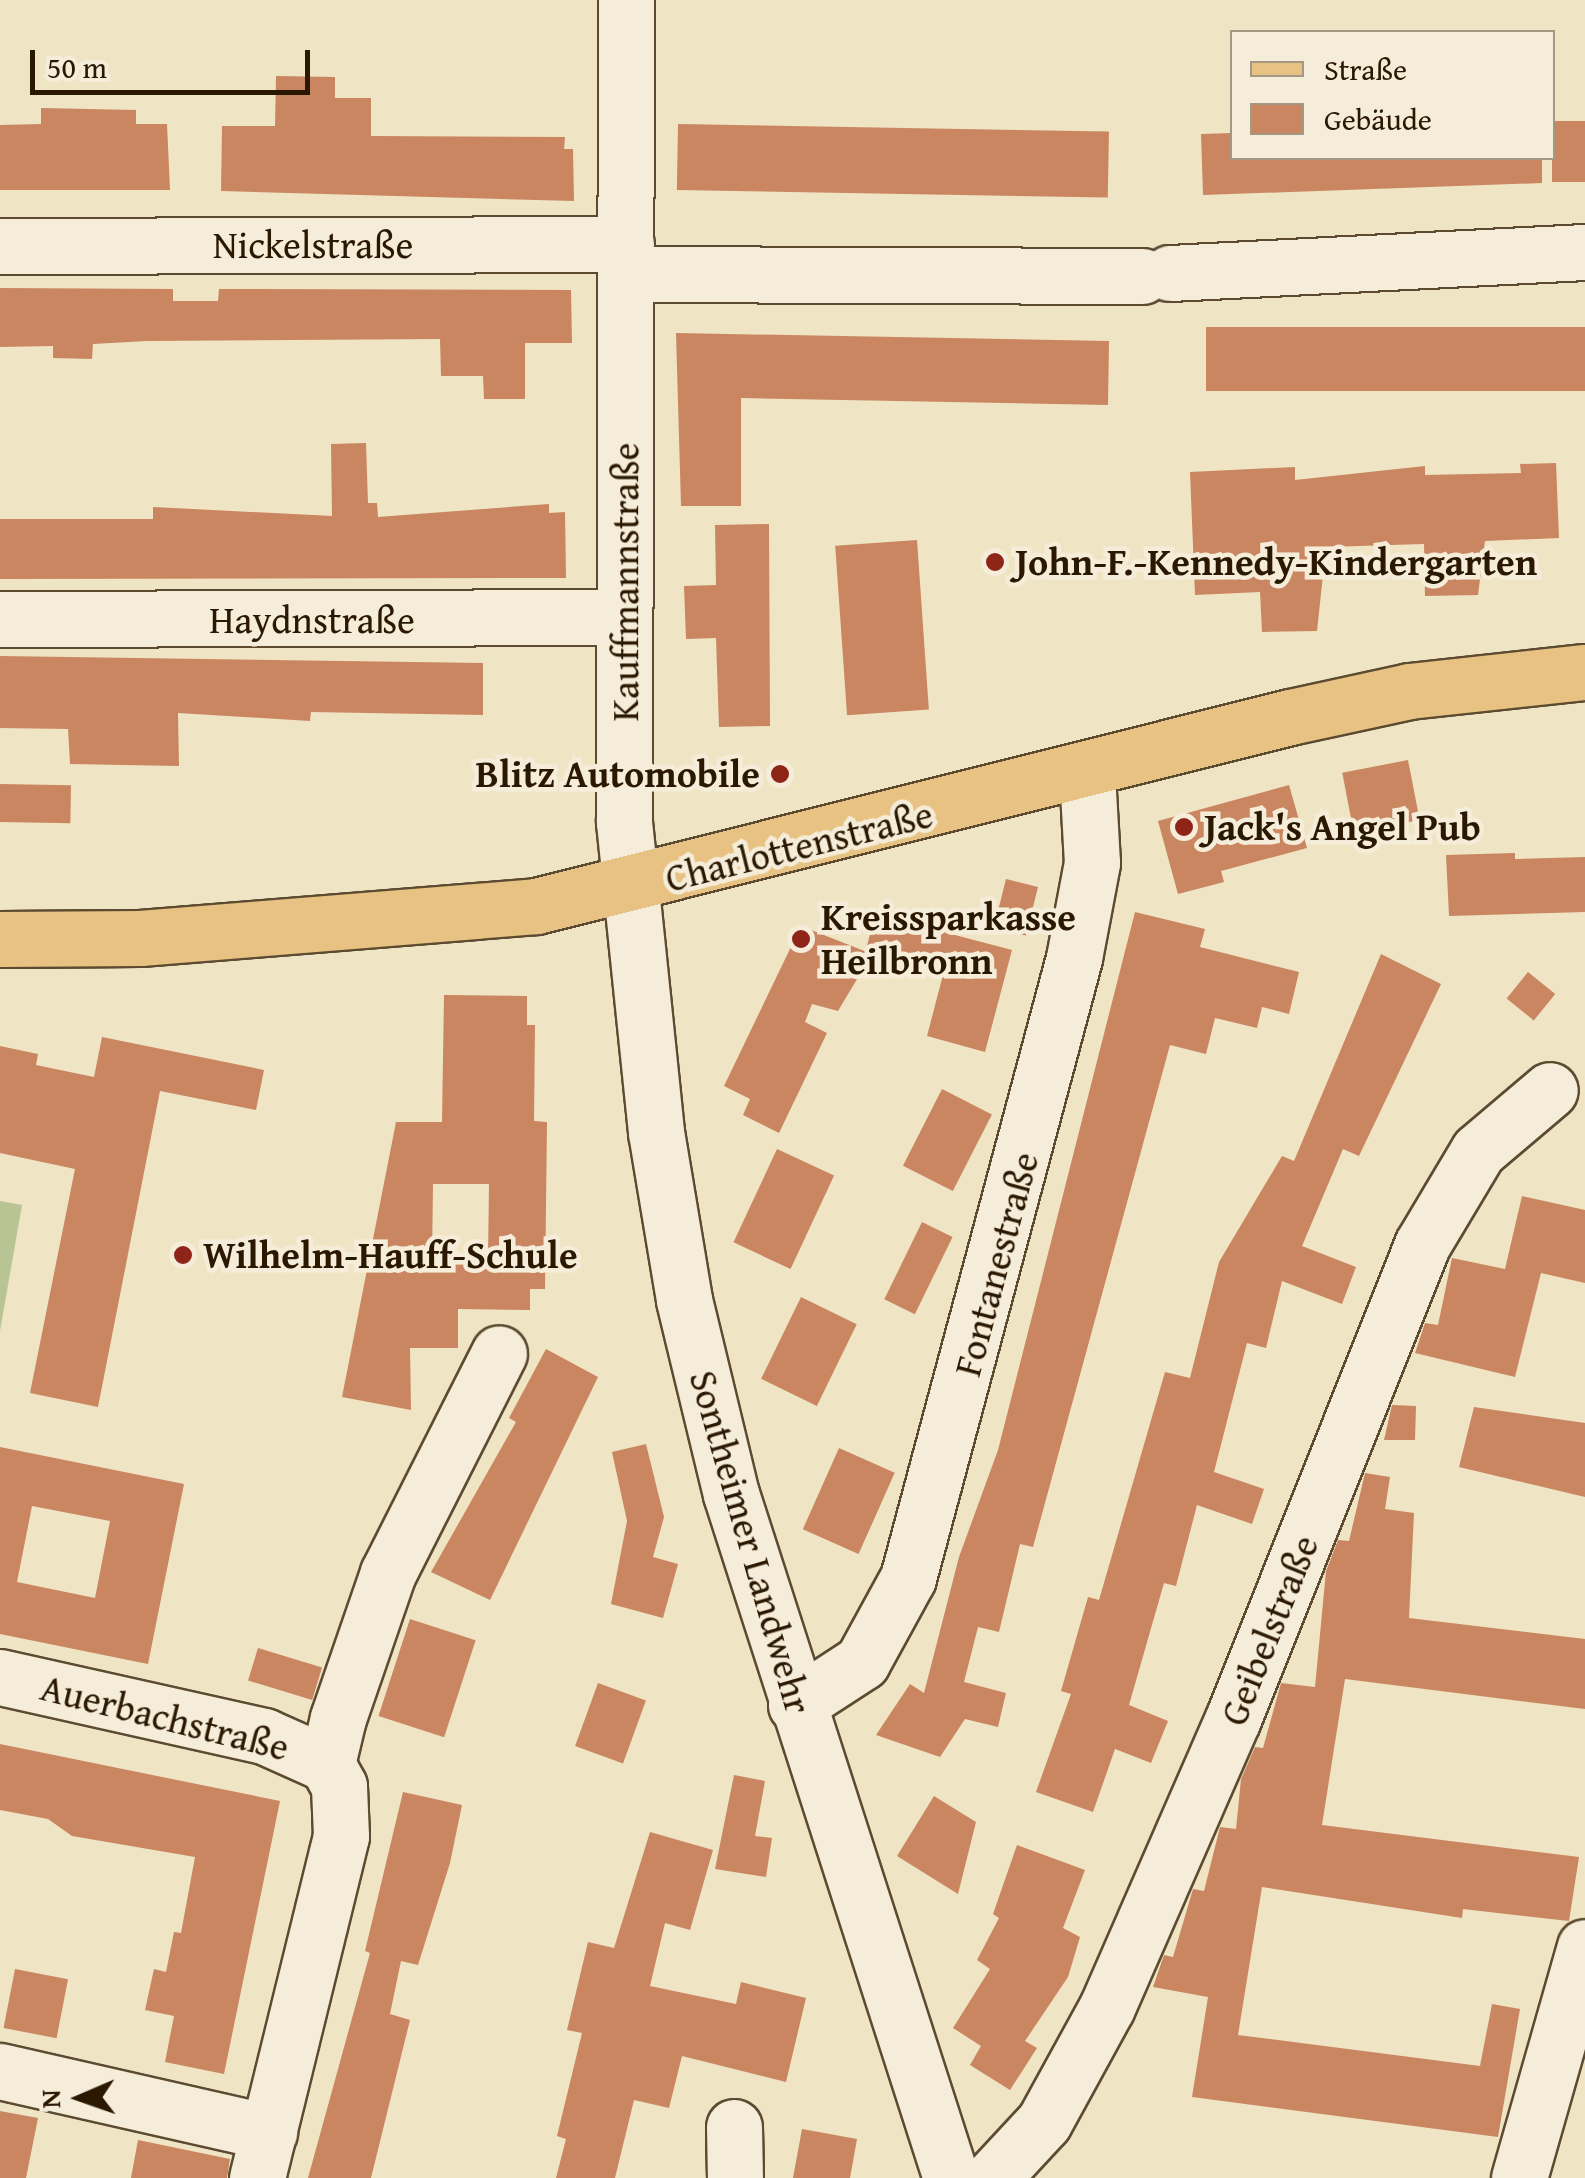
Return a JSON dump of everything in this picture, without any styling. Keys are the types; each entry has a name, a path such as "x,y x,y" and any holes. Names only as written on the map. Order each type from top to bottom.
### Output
{"main road":[{"name":"Charlottenstraße","path":"0,939 441,918 626,889 1392,694 1585,672"}],"street":[{"name":"Kauffmannstraße","path":"626,0 626,889"},
{"name":"Nickelstraße","path":"0,246 626,259"},
{"path":"626,259 1156,274 1585,252"},
{"name":"Haydnstraße","path":"0,619 624,617"},
{"name":"Fontanestraße","path":"796,1704 846,1679 862,1662 908,1578 1074,958 1092,863 1086,774"},
{"name":"Sontheimer Landwehr","path":"626,889 684,1300 731,1494 950,2178"},
{"name":"Geibelstraße","path":"992,2178 1044,2122 1107,2006 1233,1719 1422,1246 1478,1150 1550,1090"},
{"path":"0,2071 263,2155 341,1836 339,1786 327,1764 388,1573 499,1353"},
{"name":"Auerbachstraße","path":"0,1677 264,1736 327,1764"},
{"path":"1519,2178 1585,1946"}],"green space":[{"path":"0,1201 22,1205 0,1331"}],"building":[{"path":"276,76 335,77 335,98 371,98 371,136 565,137 564,149 573,149 574,201 221,191 222,126 275,126"},
{"path":"41,108 136,110 136,124 167,124 170,190 0,190 0,125 41,124"},
{"path":"1555,121 1585,121 1585,182 1552,182"},
{"path":"678,124 1109,132 1108,198 677,190"},
{"path":"1230,133 1230,160 1542,160 1542,183 1203,195 1201,134"},
{"path":"0,288 173,289 173,301 218,301 219,289 571,290 572,343 525,343 525,399 484,399 483,376 441,376 440,339 147,341 93,344 92,359 53,358 53,346 0,347"},
{"path":"1206,327 1585,327 1585,391 1206,391"},
{"path":"676,333 1109,341 1108,405 741,398 741,506 681,506"},
{"path":"366,443 368,503 377,503 378,517 549,504 549,513 565,512 566,578 0,579 0,519 153,519 153,507 332,516 331,444"},
{"path":"1556,463 1559,538 1485,541 1478,595 1425,596 1424,544 1326,547 1317,631 1262,632 1260,592 1195,595 1190,472 1295,467 1295,480 1425,466 1425,475 1521,473 1520,464"},
{"path":"769,524 770,726 719,727 716,638 686,639 684,586 716,585 715,525"},
{"path":"917,540 929,710 847,715 835,546"},
{"path":"0,656 483,663 483,715 311,712 310,721 178,713 179,766 70,764 68,729 0,728"},
{"path":"1408,760 1420,820 1354,833 1342,773"},
{"path":"0,784 71,785 70,823 0,822"},
{"path":"1289,785 1307,848 1221,871 1224,882 1178,894 1158,821"},
{"path":"1515,853 1515,859 1585,857 1585,912 1449,916 1446,855"},
{"path":"1006,879 1038,887 1026,935 994,928"},
{"path":"1135,912 1205,929 1200,947 1299,972 1289,1014 1262,1007 1257,1028 1215,1018 1206,1054 1170,1045 1033,1547 1020,1544 999,1632 978,1627 964,1682 1006,1693 998,1727 965,1719 940,1757 876,1735 910,1684 924,1693 959,1557 998,1450"},
{"path":"875,914 1012,950 985,1052 927,1036 944,971 866,950"},
{"path":"801,926 872,954 838,1011 812,1004 805,1022 827,1033 779,1133 743,1115 750,1099 724,1086"},
{"path":"1381,954 1441,984 1359,1156 1343,1149 1302,1246 1356,1267 1342,1304 1282,1281 1266,1348 1247,1343 1214,1472 1264,1489 1252,1524 1197,1505 1176,1586 1164,1583 1129,1705 1168,1721 1151,1763 1115,1749 1093,1812 1036,1792 1071,1694 1061,1691 1088,1597 1099,1600 1165,1372 1190,1378 1219,1262 1282,1156 1294,1161"},
{"path":"1528,972 1555,994 1534,1020 1507,998"},
{"path":"444,995 527,996 527,1025 535,1025 534,1121 547,1122 545,1289 530,1289 530,1310 458,1309 458,1348 410,1348 411,1410 342,1397 396,1122 442,1122","holes":["433,1184 489,1184 488,1260 432,1259"]},
{"path":"102,1037 264,1070 256,1110 160,1091 98,1407 30,1393 75,1169 0,1153 0,1046 38,1054 36,1065 94,1077"},
{"path":"942,1089 992,1114 953,1191 903,1166"},
{"path":"777,1149 834,1176 791,1269 733,1242"},
{"path":"1522,1196 1585,1210 1585,1283 1541,1273 1515,1377 1415,1353 1425,1323 1438,1325 1452,1258 1505,1269"},
{"path":"922,1222 953,1237 915,1314 884,1299"},
{"path":"801,1297 857,1324 817,1406 761,1379"},
{"path":"546,1349 598,1377 490,1600 431,1572 516,1422 509,1418"},
{"path":"1392,1405 1416,1406 1415,1440 1384,1440"},
{"path":"1474,1407 1585,1423 1585,1497 1459,1467"},
{"path":"646,1444 664,1517 653,1557 678,1564 663,1618 611,1604 627,1521 612,1452"},
{"path":"0,1447 184,1484 148,1664 0,1634","holes":["32,1506 110,1521 95,1598 17,1582"]},
{"path":"839,1448 895,1473 859,1554 803,1529"},
{"path":"1365,1473 1390,1477 1385,1509 1414,1513 1409,1618 1585,1639 1585,1709 1345,1679 1322,1825 1579,1857 1569,1921 1463,1909 1462,1918 1262,1887 1238,2035 1480,2066 1492,2004 1520,2009 1498,2137 1192,2097 1208,1997 1153,1987 1164,1955 1173,1957 1193,1889 1204,1891 1220,1827 1236,1829 1241,1779 1255,1747 1263,1748 1281,1683 1315,1687 1326,1571 1338,1540 1349,1541"},
{"path":"410,1619 476,1640 444,1737 378,1716"},
{"path":"258,1648 322,1668 312,1700 248,1681"},
{"path":"598,1683 646,1700 623,1763 575,1746"},
{"path":"0,1744 280,1801 224,2074 165,2062 174,2016 145,2010 154,1969 166,1972 174,1932 181,1933 195,1857 72,1836 48,1819 0,1810"},
{"path":"734,1775 765,1781 755,1836 772,1838 766,1877 715,1869"},
{"path":"403,1792 462,1805 450,1863 418,1965 401,1961 390,2014 410,2020 371,2178 308,2178 370,1953 365,1951"},
{"path":"934,1796 976,1822 958,1894 897,1856"},
{"path":"650,1832 713,1850 690,1930 665,1923 650,1986 736,2004 741,1982 806,1998 786,2082 682,2056 669,2108 634,2100 615,2178 556,2178 566,2139 557,2136 582,2033 567,2030 588,1942 614,1948"},
{"path":"1017,1845 1085,1870 1063,1928 1080,1937 1068,1977 1025,2041 1037,2048 1010,2090 970,2065 981,2046 953,2028 990,1969 977,1960 999,1918 993,1914"},
{"path":"15,1969 68,1979 57,2038 4,2028"},
{"path":"0,2111 38,2118 26,2178 0,2178"},
{"path":"802,2129 857,2139 850,2178 793,2178"},
{"path":"138,2140 230,2159 227,2178 131,2178"}],"place":[{"name":"John-F.-Kennedy-Kindergarten","path":"995,562"},
{"name":"Blitz Automobile","path":"780,774"},
{"name":"Jack's Angel Pub","path":"1184,827"},
{"name":"Kreissparkasse Heilbronn","path":"801,939"},
{"name":"Wilhelm-Hauff-Schule","path":"183,1255"}]}
